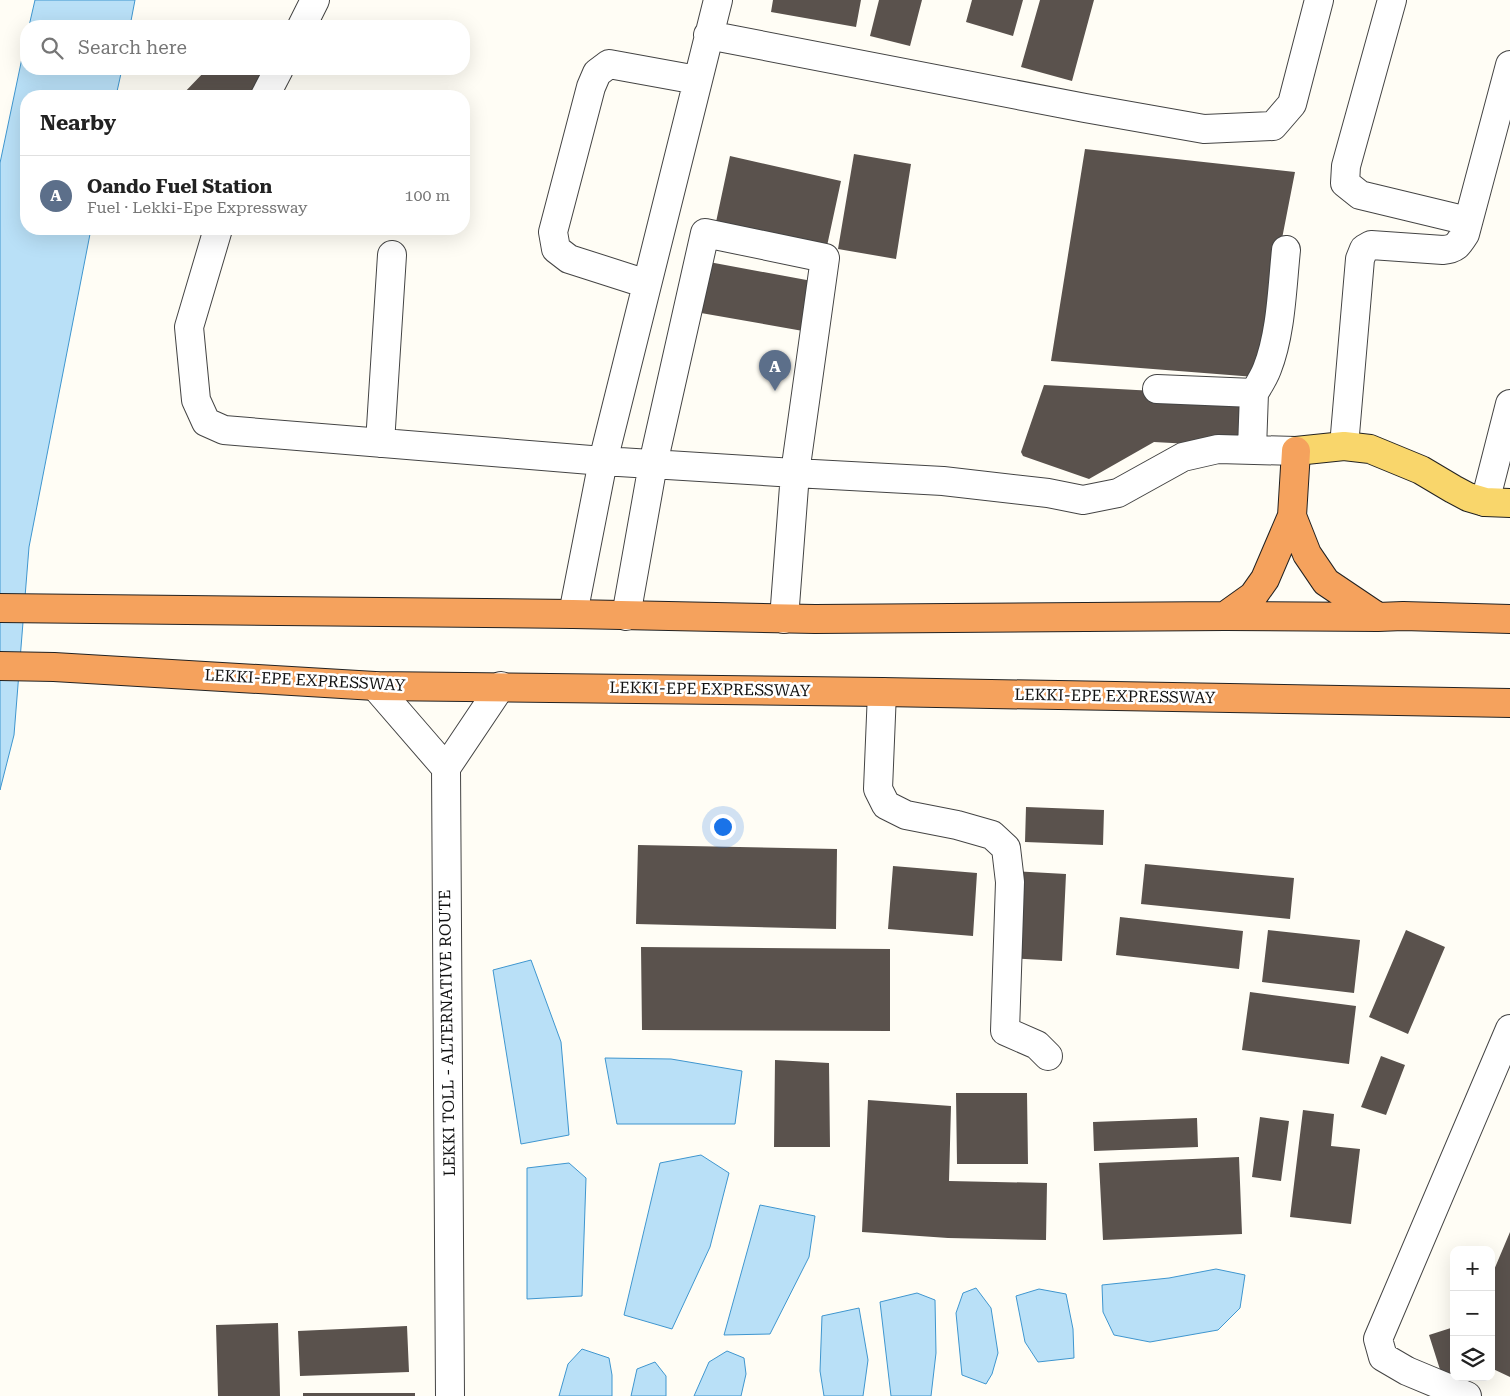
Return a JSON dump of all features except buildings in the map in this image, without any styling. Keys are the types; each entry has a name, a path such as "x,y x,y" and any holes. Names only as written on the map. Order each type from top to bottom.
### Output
{"highway":[{"path":"1225,616 1253,596 1265,579 1292,516 1296,451"},
{"path":"1292,516 1307,554 1326,582 1378,617"},
{"path":"0,608 573,614 784,619 1225,616 1403,616 1510,619"},
{"name":"LEKKI-EPE EXPRESSWAY","path":"0,666 54,667 375,686 882,692 1510,704"}],"main road":[{"path":"1296,451 1344,446 1370,449 1421,470 1461,493 1498,503"}],"street":[{"path":"305,20 315,0"},
{"path":"573,614 603,461 718,0"},
{"path":"708,35 1085,108 1204,129 1273,126 1292,104 1319,0"},
{"path":"1392,0 1346,166 1345,183 1360,195 1468,221"},
{"path":"647,284 568,259 556,249 553,232 591,86 597,73 609,64 697,80"},
{"path":"1344,446 1360,259 1364,249 1371,245 1451,249 1459,244 1465,234 1510,65"},
{"path":"268,90 276,75"},
{"path":"626,616 653,464 705,233 825,258 795,474 784,619"},
{"path":"216,235 189,327 196,400 206,422 224,430 603,461 795,474 943,481 1048,493 1083,500 1118,493 1183,457 1218,449 1296,451"},
{"path":"1252,450 1254,393 1267,370 1273,352 1286,250"},
{"path":"380,443 392,256"},
{"path":"1157,389 1254,393"},
{"path":"1498,503 1510,404"},
{"path":"375,686 446,768 501,686"},
{"path":"882,692 878,790 886,805 906,815 956,825 992,835 1006,848 1010,882 1005,1031 1037,1045 1048,1056"},
{"name":"LEKKI TOLL - ALTERNATIVE ROUTE","path":"446,768 450,1396"},
{"path":"1467,1396 1407,1371 1383,1357 1378,1339 1510,1029"}],"water":[{"path":"35,0 135,0 131,20 30,20"},
{"path":"20,68 20,75 121,75 117,90 20,90 20,235 90,235 29,547 14,735 0,790 0,163"},
{"path":"531,960 561,1042 569,1135 521,1144 493,970"},
{"path":"605,1058 671,1059 742,1071 735,1124 617,1124"},
{"path":"701,1155 729,1173 710,1247 672,1329 624,1315 660,1163"},
{"path":"569,1163 586,1178 582,1296 527,1299 527,1168"},
{"path":"760,1205 815,1216 809,1257 770,1334 724,1335"},
{"path":"1216,1269 1245,1275 1240,1308 1218,1330 1150,1342 1114,1335 1103,1312 1102,1285 1169,1278"},
{"path":"976,1288 991,1308 998,1353 992,1374 986,1384 962,1375 956,1313 963,1293"},
{"path":"1039,1289 1066,1294 1073,1329 1074,1358 1038,1362 1025,1342 1016,1296"},
{"path":"917,1293 935,1300 936,1353 931,1396 891,1396 880,1302"},
{"path":"859,1308 868,1360 863,1396 824,1396 820,1371 822,1316"},
{"path":"582,1349 609,1358 612,1375 612,1396 559,1396 568,1364"},
{"path":"727,1351 744,1358 746,1374 741,1396 694,1396 709,1362"},
{"path":"655,1362 666,1376 666,1396 631,1396 637,1369"}],"place":[{"name":"Oando Fuel Station","path":"775,391"}]}
